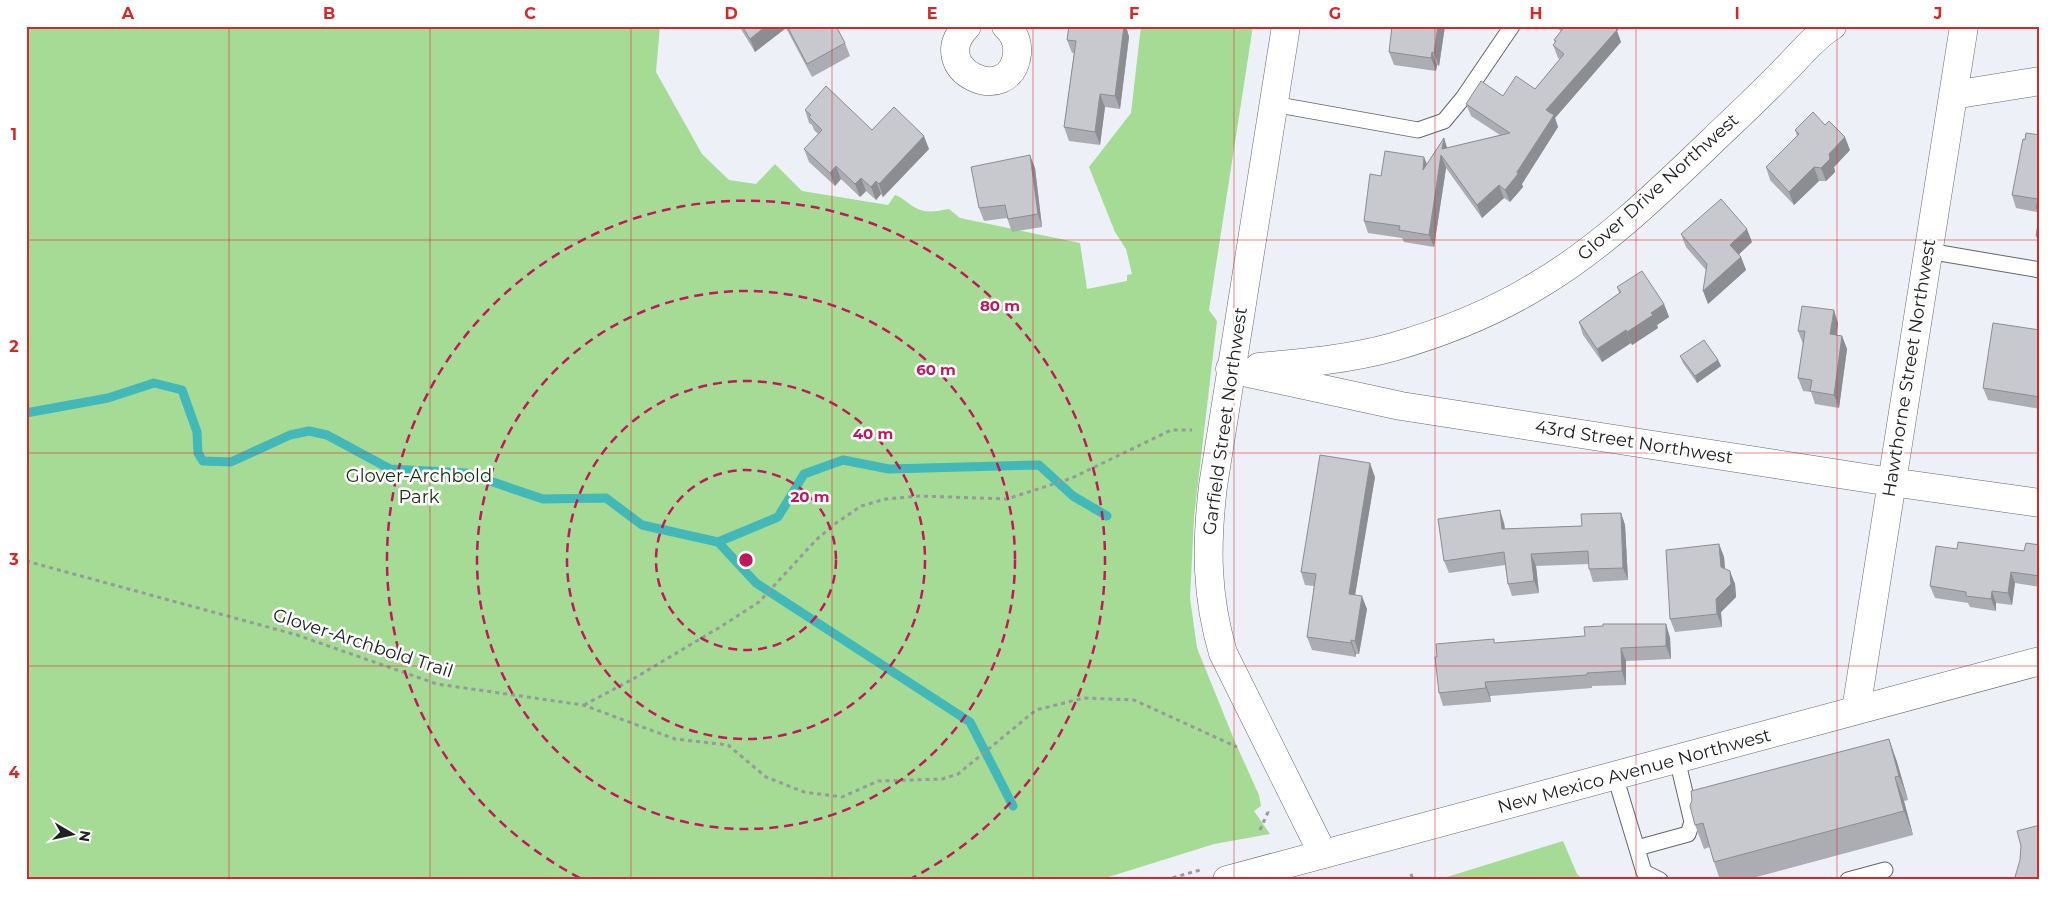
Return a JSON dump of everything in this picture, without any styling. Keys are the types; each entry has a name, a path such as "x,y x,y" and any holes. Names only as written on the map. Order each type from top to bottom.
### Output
{"street":[{"path":"966,27 959,35 956,45 956,56 960,66 967,74 976,80 987,82 997,80 1007,74 1015,61 1018,46 1015,38 1006,26"},
{"name":"Garfield Street Northwest","path":"1286,26 1230,369 1209,523 1208,560 1214,624 1224,653 1236,682 1323,854"},
{"name":"Glover Drive Northwest","path":"1230,369 1314,362 1361,355 1394,347 1458,325 1534,288 1590,250 1648,201 1755,100 1818,37 1832,26"},
{"name":"Hawthorne Street Northwest","path":"1856,710 1964,26"},
{"path":"1953,95 2040,81"},
{"name":"43rd Street Northwest","path":"1230,369 1401,406 2040,503"},
{"name":"New Mexico Avenue Northwest","path":"1227,880 2040,661"}],"lane":[{"path":"1273,104 1418,130 1444,121 1463,98 1512,26"},
{"path":"1928,251 2040,270"},
{"path":"1637,848 1688,834 1692,822 1677,759"},
{"path":"1615,776 1644,872 1660,880"},
{"path":"1848,880 1884,870"}],"path":[{"path":"583,705 641,674 759,602 816,540 861,506 886,499 920,496 1007,499 1072,478 1171,430 1222,428"},
{"name":"Glover-Archbold Trail","path":"26,561 297,635 436,684 583,705 675,739 728,745 766,777 804,792 842,796 878,781 942,779 958,774 974,763 1036,710 1084,698 1134,700 1242,750"},
{"path":"1260,830 1268,812 1264,804"},
{"path":"1411,874 1413,880"}],"green space":[{"name":"Glover-Archbold Park","path":"26,26 660,26 656,72 702,154 729,180 756,184 775,164 802,191 888,205 895,195 924,211 932,212 949,209 960,218 1080,243 1087,289 1127,281 1127,275 1132,274 1126,249 1115,232 1089,167 1131,113 1141,26 1253,26 1209,310 1217,321 1194,517 1190,598 1197,648 1235,742 1259,795 1261,806 1254,811 1270,834 1214,844 1099,880 26,880"},
{"path":"1563,841 1577,874 1584,880 1437,880"}],"building":[{"path":"742,26 766,26 750,39"},
{"path":"787,26 836,26 845,43 807,64"},
{"path":"1069,26 1124,26 1115,96 1100,94 1095,132 1064,127 1076,41 1067,40"},
{"path":"1392,26 1438,26 1434,53 1432,52 1431,58 1389,52"},
{"path":"1565,26 1613,26 1617,30 1546,110 1554,115 1517,172 1518,174 1505,190 1499,185 1477,205 1441,155 1429,235 1399,230 1400,226 1364,221 1370,174 1381,176 1385,151 1424,157 1423,170 1444,138 1442,149 1510,133 1466,104 1481,81 1503,96 1516,76 1535,89 1564,54 1553,45 1556,41 1554,40"},
{"path":"826,86 872,130 894,107 924,136 879,184 876,181 871,187 861,178 855,184 836,166 830,173 804,149 822,130 805,110"},
{"path":"1813,112 1825,125 1829,121 1845,137 1829,154 1830,159 1821,168 1814,167 1789,192 1766,167 1799,134 1795,130"},
{"path":"2026,133 2040,135 2040,209 2036,209 2038,199 2012,195 2023,139 2025,140"},
{"path":"1030,155 1038,214 1008,219 1005,205 979,208 971,167"},
{"path":"1721,199 1747,229 1730,245 1741,257 1703,291 1707,264 1681,234"},
{"path":"2040,212 2040,237 2036,236"},
{"path":"1642,271 1664,304 1651,313 1653,315 1597,349 1579,322 1621,292 1617,287"},
{"path":"1802,306 1834,310 1830,334 1842,336 1834,395 1810,391 1812,380 1798,378 1805,331 1798,331"},
{"path":"1993,323 2040,330 2038,350 2040,351 2040,397 1983,388"},
{"path":"1704,340 1718,360 1695,376 1680,356"},
{"path":"1320,455 1370,463 1349,594 1362,596 1355,641 1351,640 1351,643 1307,637 1316,574 1301,572"},
{"path":"1500,510 1502,529 1582,526 1581,514 1621,513 1623,568 1589,569 1588,551 1531,554 1534,581 1508,584 1504,552 1444,561 1438,519"},
{"path":"1958,542 2024,551 2026,543 2040,545 2040,576 2011,572 2008,593 1992,591 1991,599 1966,596 1966,592 1930,586 1936,546 1957,549"},
{"path":"1719,544 1721,567 1730,571 1731,584 1716,599 1717,614 1670,619 1666,550"},
{"path":"1603,624 1666,624 1666,646 1621,648 1622,671 1485,682 1486,688 1439,693 1435,657 1437,657 1436,644 1494,639 1494,643 1585,636 1584,627 1603,626"},
{"path":"1889,739 1899,776 1895,777 1904,811 1714,862 1703,823 1695,825 1690,806 1692,800 1691,791"},
{"path":"2040,825 2040,880 2022,880 2015,877 2020,860 2021,846 2017,831"}],"waterway":[{"path":"26,413 108,398 154,383 182,390 197,432 198,453 203,461 231,462 290,435 309,431 327,435 390,469 466,473 543,499 606,498 642,525 718,542 756,583 970,722 1013,806"},
{"path":"718,542 778,517 804,474 843,460 889,469 1039,465 1073,496 1107,516"}]}
